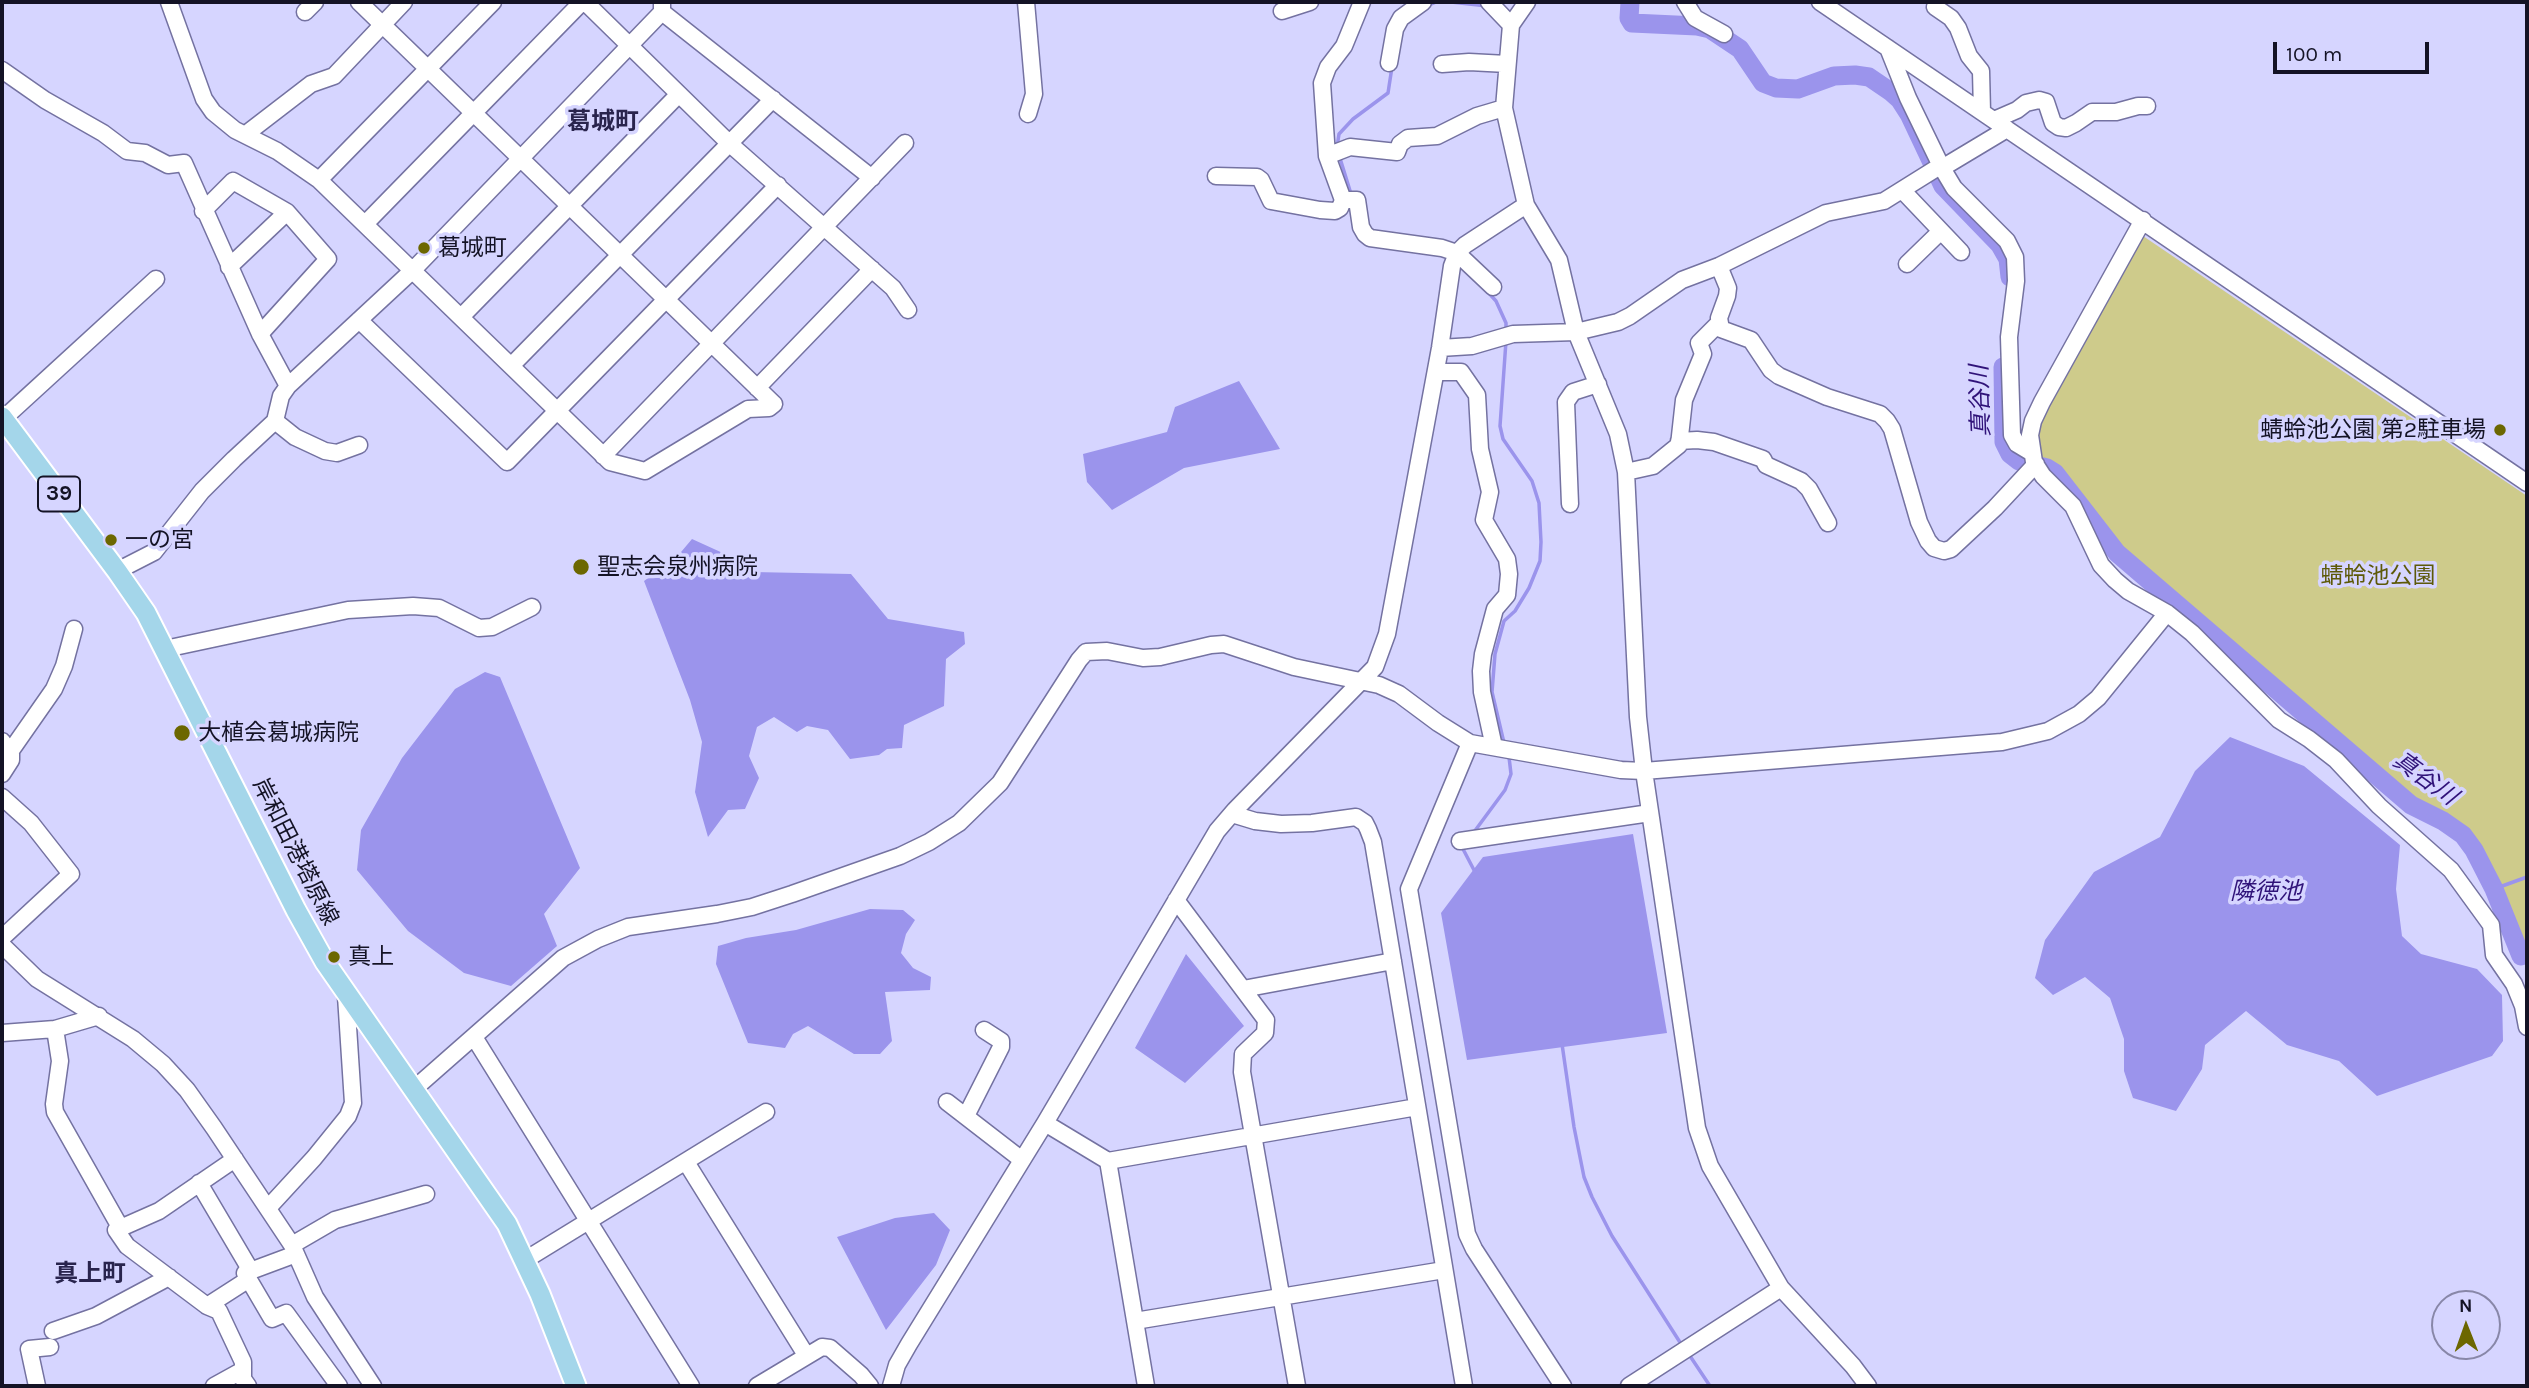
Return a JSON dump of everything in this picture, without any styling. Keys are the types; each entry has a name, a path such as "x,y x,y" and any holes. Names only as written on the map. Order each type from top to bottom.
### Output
{"main road":[{"name":"岸和田港塔原線","path":"3,418 146,613 296,910 346,996 496,1207 525,1260 576,1386"}],"street":[{"path":"169,2 204,99 213,112 235,130 277,151 319,180 610,462 645,471 748,409 769,408 774,404 359,2"},
{"path":"246,134 311,85 334,76 404,2"},
{"path":"319,180 493,2"},
{"path":"365,224 583,2 730,144 872,269 892,288 908,310"},
{"path":"1026,2 1034,94 1028,114"},
{"path":"1282,11 1310,2"},
{"path":"1216,176 1257,177 1271,201 1335,211 1340,208 1343,200 1327,156 1322,83 1333,58 1344,46 1362,2"},
{"path":"1389,63 1395,29 1401,18 1423,2"},
{"path":"1489,2 1511,25"},
{"path":"1527,2 1511,25 1504,108 1526,205 1559,260 1576,332 1618,434 1626,472 1638,717 1697,1128 1703,1149 1781,1288 1868,1386"},
{"path":"1685,2 1695,18 1724,34"},
{"path":"1820,2 2527,483"},
{"path":"117,571 154,552 202,491 275,421 281,396 288,386 413,270 629,46 662,7 872,178"},
{"path":"1935,7 1951,18 1969,56 1981,71 1995,121"},
{"path":"1888,48 1941,167 1954,188 2007,241 2015,257 2016,281 2009,337 2012,435 2017,444 2034,459"},
{"path":"1442,64 1507,64"},
{"path":"3,73 127,150 145,153 167,164 184,163 203,211 260,334 288,386"},
{"path":"461,317 679,94"},
{"path":"512,366 773,99"},
{"path":"1440,348 1472,346 1513,334 1576,332 1618,322 1682,280 1719,266 1826,213 1884,201 1941,167 1995,121 2026,103 2039,100 2046,102 2053,123 2066,128 2092,112 2116,112 2147,106"},
{"path":"1327,156 1350,147 1396,152 1400,144 1408,138 1437,136 1477,116 1504,108"},
{"path":"603,456 905,143"},
{"path":"203,211 233,181 287,212 328,259 260,334"},
{"path":"359,320 507,461 778,185"},
{"path":"1902,190 1961,252"},
{"path":"1343,200 1357,200 1361,227 1370,238 1442,248 1457,253 1493,287"},
{"path":"891,1386 897,1365 909,1344 1045,1123 1217,831 1375,667 1387,634 1436,372 1452,267 1457,253 1477,235 1526,205"},
{"path":"229,267 287,212"},
{"path":"2143,220 2032,421 2030,435 2034,459 2043,476 2073,506 2101,565 2115,580 2128,591 2167,613 2192,633 2279,719 2336,760 2379,806 2451,870 2491,925 2494,955 2514,984 2523,1006 2527,1027"},
{"path":"1907,264 1941,231"},
{"path":"1626,472 1653,466 1679,445 1684,400 1703,354 1699,343 1719,323 1728,288 1719,266"},
{"path":"757,388 872,269"},
{"path":"3,418 156,279"},
{"path":"1719,323 1721,329 1751,340 1771,370 1779,376 1827,397 1880,414 1887,421 1892,429 1919,522 1934,548 1944,551 1951,549 1996,508 2034,459"},
{"path":"1436,372 1461,372 1477,395 1480,449 1490,492 1484,520 1507,559 1507,595 1495,609 1481,671 1482,692 1494,747"},
{"path":"1570,504 1566,402 1573,392 1598,384"},
{"path":"275,421 295,437 325,451 337,453 359,445"},
{"path":"1679,441 1714,442 1763,459 1766,465 1801,481 1809,489 1828,523"},
{"path":"166,649 348,610 413,606 439,608 479,628 492,627 532,607"},
{"path":"414,1089 563,958 598,939 628,927 752,907 900,856 959,823 1000,783 1086,652 1107,651 1143,658 1224,644 1294,667 1363,681 1399,694 1471,743 1621,770 1644,771 2002,742 2036,735 2079,714 2098,698 2167,613"},
{"path":"2,774 11,760 6,747 54,689 64,666 74,629"},
{"path":"1471,743 1409,888 1467,1234 1563,1386"},
{"path":"2,797 31,823 71,874 2,945 37,979 133,1039 163,1064 187,1090 268,1208 294,1250 315,1297 373,1386"},
{"path":"1460,841 1650,813"},
{"path":"1232,814 1255,821 1281,824 1356,817 1361,819 1368,829 1373,842 1464,1386"},
{"path":"1176,900 1266,1020 1265,1033 1243,1054 1241,1060 1297,1386"},
{"path":"1243,989 1393,961"},
{"path":"268,1208 314,1158 348,1116 354,1103 346,996"},
{"path":"2,1032 55,1029 99,1016"},
{"path":"55,1029 60,1061 55,1112 120,1227"},
{"path":"966,1116 1001,1047 1001,1041 984,1030"},
{"path":"474,1037 691,1386"},
{"path":"947,1102 1022,1160"},
{"path":"1045,1123 1108,1161 1417,1107"},
{"path":"525,1260 766,1112"},
{"path":"214,1386 245,1378 243,1363 219,1311 207,1306 127,1246 116,1230 159,1211 235,1159"},
{"path":"1108,1161 1146,1386"},
{"path":"686,1162 806,1355"},
{"path":"199,1183 272,1320 286,1313 339,1386"},
{"path":"207,1306 335,1220 426,1194"},
{"path":"1135,1321 1444,1270"},
{"path":"37,1386 30,1349 169,1277"},
{"path":"1629,1386 1781,1288"},
{"path":"757,1386 822,1347 830,1348 870,1386"}],"green space":[{"name":"蜻蛉池公園","path":"2143,236 2527,496 2527,956 2487,863 2465,831 2412,802 2120,550 2058,470 2042,462 2038,452 2038,423 2136,238"}],"water":[{"path":"1239,381 1280,449 1184,468 1112,510 1087,482 1083,454 1167,432 1175,407"},
{"path":"692,539 725,554 753,572 851,574 888,619 964,632 965,644 946,659 944,706 904,725 902,748 887,749 879,755 850,759 828,730 807,726 797,732 774,717 757,727 749,756 759,778 745,809 728,810 708,837 695,792 702,742 690,700 644,581 676,558"},
{"path":"485,672 500,677 580,868 544,914 557,946 511,986 464,973 408,931 357,870 361,830 402,758 455,689"},
{"name":"隣徳池","path":"2230,737 2304,766 2400,845 2396,889 2402,936 2421,954 2477,969 2502,995 2503,1041 2492,1056 2377,1096 2339,1061 2287,1045 2246,1011 2205,1045 2202,1069 2176,1111 2133,1098 2124,1071 2124,1039 2110,998 2085,977 2053,995 2035,978 2045,940 2094,872 2160,837 2195,771"},
{"path":"1633,834 1667,1033 1467,1060 1441,913 1483,857"},
{"path":"870,909 903,910 915,920 906,934 901,953 913,968 931,977 930,990 885,992 892,1041 880,1054 854,1054 808,1026 793,1034 785,1048 748,1043 716,964 718,946 746,938 796,930"},
{"path":"1186,954 1244,1026 1185,1083 1135,1048"},
{"path":"934,1213 950,1230 936,1265 886,1330 837,1237 895,1218"}],"waterway":[{"path":"1427,6 1436,2"},
{"path":"1451,2 1487,6"},
{"name":"真谷川","path":"1630,2 1629,18 1632,23 1710,29 1740,49 1763,83 1776,88 1798,89 1834,76 1855,75 1869,77 1891,92 1909,114 1943,186 2000,245 2008,259 2010,277"},
{"path":"1337,147 1339,134 1353,119 1388,93 1392,67"},
{"path":"1339,155 1351,194"},
{"path":"1487,291 1496,301 1506,323 1506,330"},
{"path":"1504,743 1492,692 1495,654 1504,621 1515,611 1529,588 1540,561 1541,542 1539,503 1532,481 1503,439 1500,426 1506,341"},
{"name":"真谷川","path":"2003,367 2004,442 2010,454 2019,461 2047,468 2055,473 2117,553 2411,805 2443,821 2463,835 2494,889 2521,956"},
{"path":"1474,832 1505,790 1511,774 1509,757"},
{"path":"1466,845 1463,849 1475,872"},
{"path":"2494,889 2527,877"},
{"path":"1562,1044 1584,1177 1612,1236 1683,1347"},
{"path":"1688,1353 1710,1386"}],"place":[{"name":"葛城町","path":"424,248"},
{"name":"蜻蛉池公園 第2駐車場","path":"2500,430"},
{"name":"一の宮","path":"111,540"},
{"name":"聖志会泉州病院","path":"581,567"},
{"name":"大植会葛城病院","path":"182,733"},
{"name":"真上","path":"334,957"}],"district":[{"name":"葛城町","path":"603,122"},
{"name":"真上町","path":"90,1274"}]}
